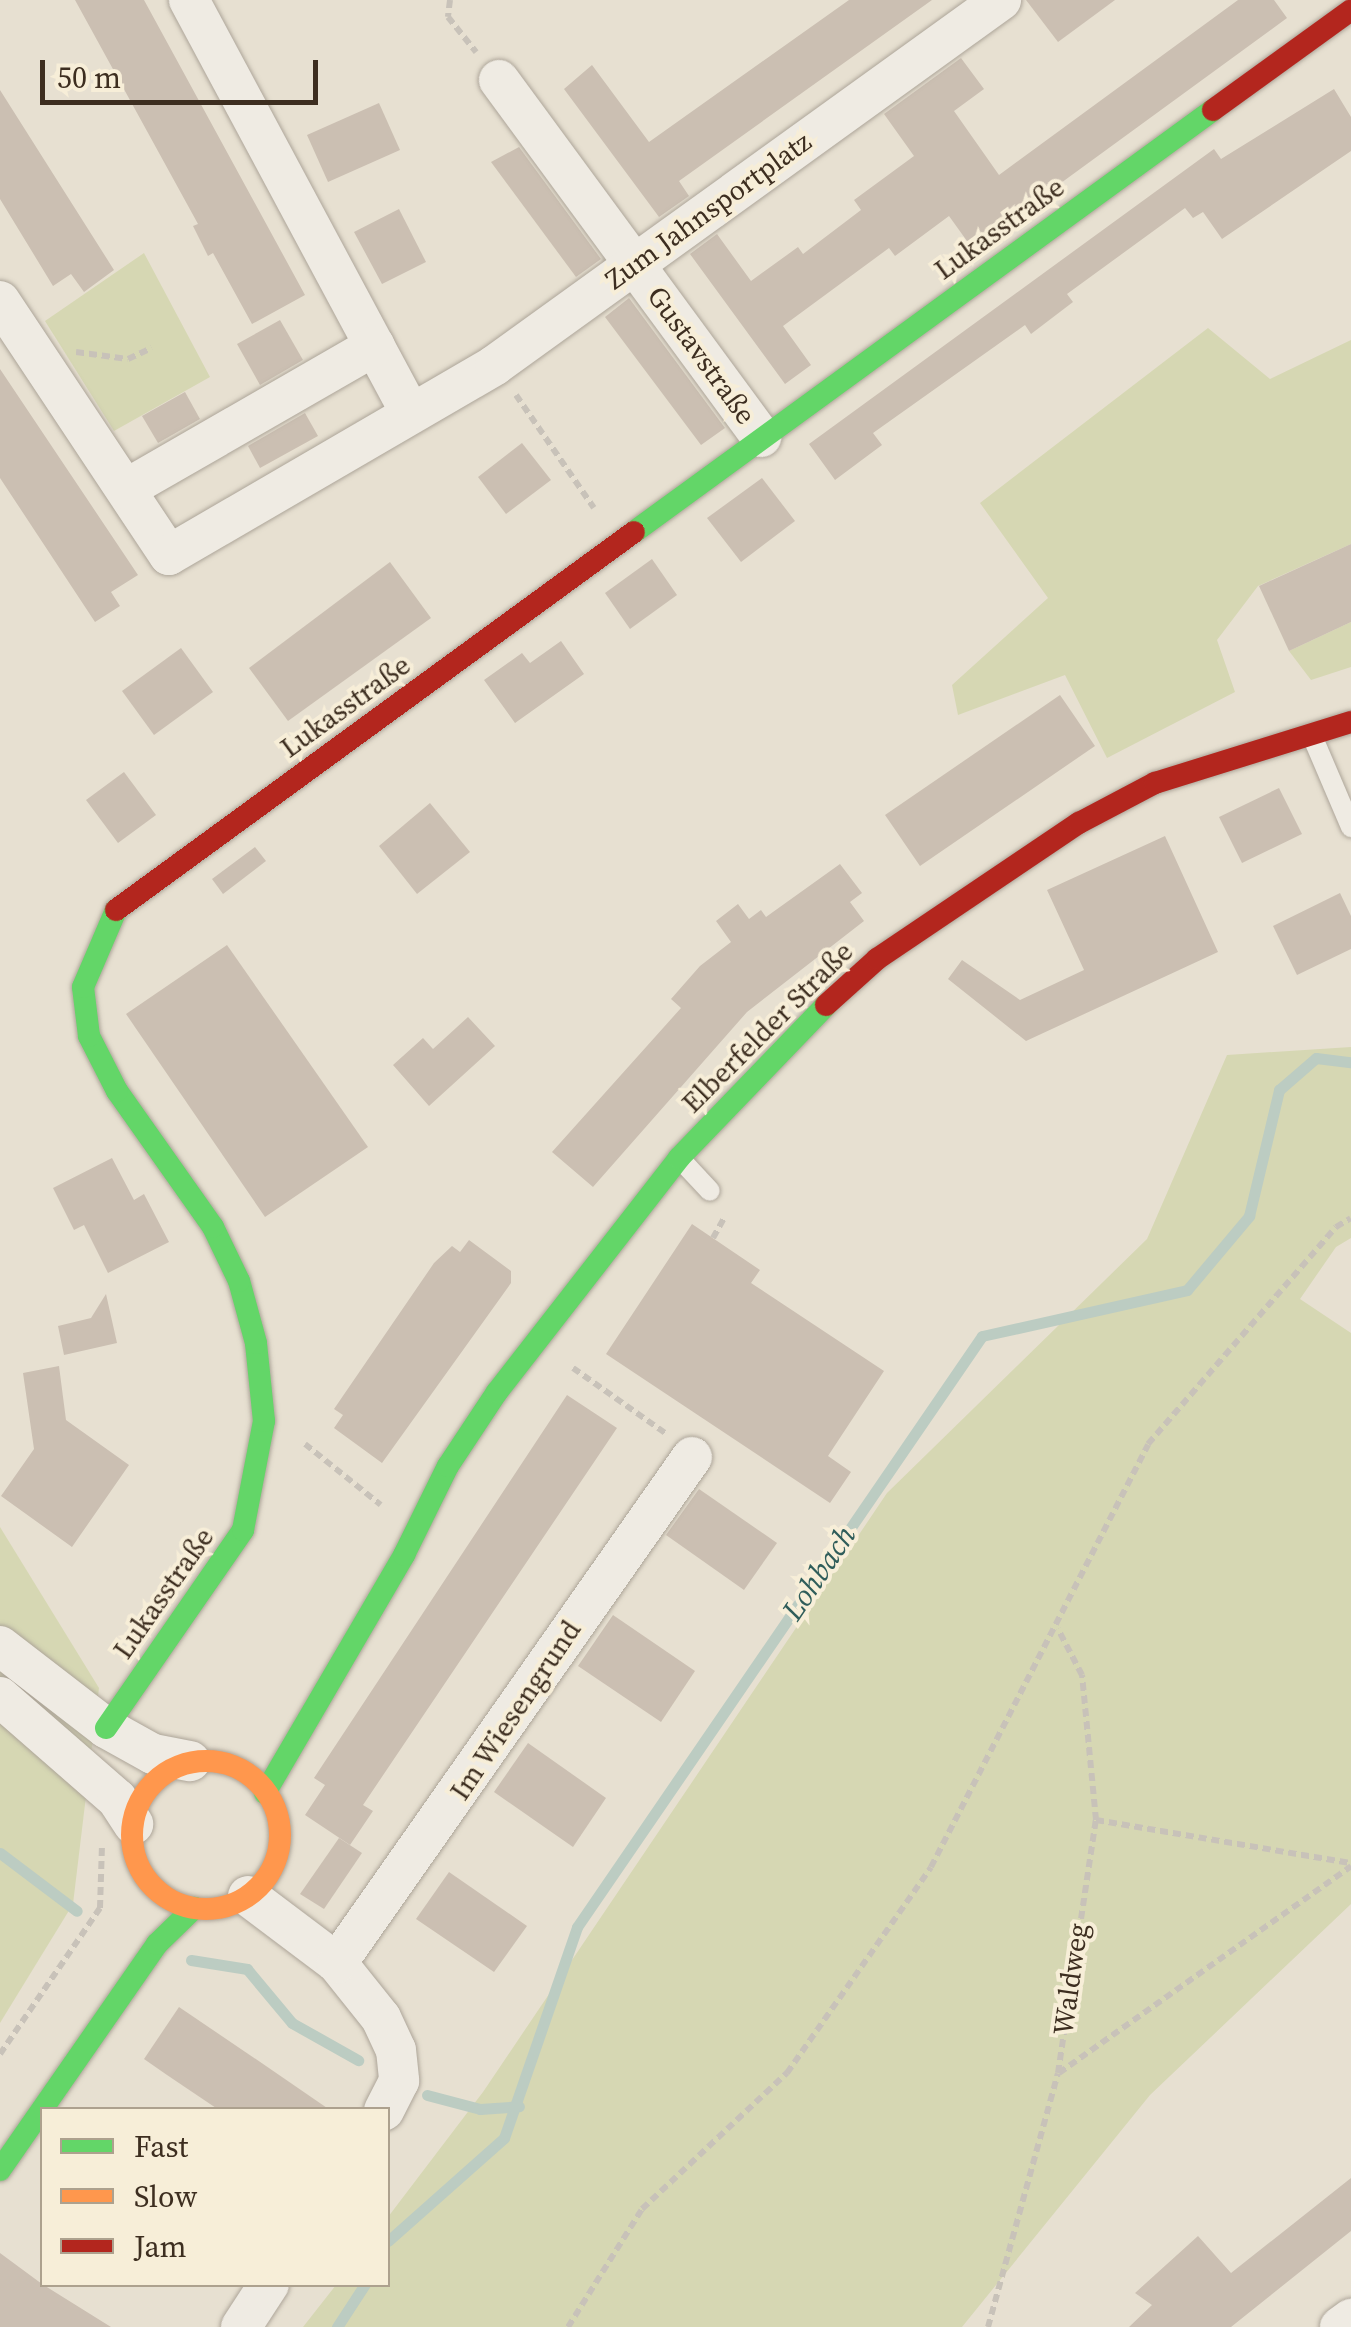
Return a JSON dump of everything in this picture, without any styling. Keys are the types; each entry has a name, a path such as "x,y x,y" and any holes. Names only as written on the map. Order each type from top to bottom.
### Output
{"main road":[{"name":"Lukasstraße","path":"106,1728 243,1530 263,1400 256,1343 226,1254 89,1036 83,987 108,915 1351,10"},
{"name":"Elberfelder Straße","path":"384,1540 448,1466 577,1284 680,1158 799,1030 877,959 963,897 1155,784 1346,723"},
{"name":"Elberfelder Straße","path":"266,1794 274,1768 404,1555 448,1466"},
{"path":"204,1762 246,1772 266,1794 279,1819 258,1886 222,1909 194,1908 166,1898 146,1877 115,1826 142,1794 204,1762 241,1745"},
{"path":"132,1909 146,1877"},
{"path":"44,2107 157,1944 194,1908"},
{"path":"0,2170 40,2112"}],"street":[{"path":"189,0 410,412"},
{"name":"Zum Jahnsportplatz","path":"0,301 168,555 495,365 1000,0"},
{"name":"Gustavstraße","path":"499,80 761,437"},
{"path":"126,490 375,346"},
{"name":"Im Wiesengrund","path":"337,1962 397,1885 653,1504 692,1457"},
{"path":"0,1646 106,1728 153,1754 204,1762"},
{"path":"0,1696 117,1799 115,1826"},
{"path":"258,1886 288,1922 337,1962 381,2018 396,2050 400,2081 386,2107"},
{"path":"241,2327 267,2287"},
{"path":"1340,2327 1351,2319"}],"lane":[{"path":"1346,723 1351,750"},
{"path":"1310,732 1351,827"},
{"path":"680,1158 710,1191"}],"path":[{"path":"450,0 448,17 499,80"},
{"path":"43,365 91,349 128,359 152,348"},
{"path":"495,365 618,541"},
{"path":"712,1238 731,1206"},
{"path":"568,2327 642,2209 798,2057 931,1867 1058,1629 1148,1444 1336,1227 1351,1218"},
{"path":"561,1360 692,1457"},
{"path":"263,1400 323,1463 401,1519"},
{"name":"Waldweg","path":"988,2327 1058,2073 1096,1820 1082,1675 1058,1629"},
{"path":"1096,1820 1351,1865"},
{"path":"0,2054 100,1908 105,1860 115,1826"},
{"path":"1058,2073 1351,1865"}],"green space":[{"path":"144,253 210,377 114,431 45,321"},
{"path":"1208,328 1270,379 1351,340 1351,544 1258,586 1217,640 1235,692 1107,758 1065,675 958,715 952,685 1048,598 980,503"},
{"path":"1351,622 1351,667 1311,680 1289,651"},
{"path":"1351,1047 1351,1238 1336,1247 1300,1299 1351,1333 1351,1904 1150,2095 962,2327 303,2327 334,2287 390,2287 390,2214 483,2092 887,1493 1147,1239 1227,1055"},
{"path":"0,1527 99,1688 73,1904 0,2023"}],"building":[{"path":"75,0 144,0 305,295 252,324 213,253 208,256 193,226 198,224"},
{"path":"849,0 932,0 679,181 689,196 659,217 564,89 592,65 649,142"},
{"path":"1026,0 1115,0 1058,42"},
{"path":"1238,0 1274,0 1287,18 972,248 949,216 895,256 889,248 783,326 811,365 785,384 690,254 717,234 751,281 798,247 803,254 861,210 854,200 914,156 884,114 961,58 984,89 954,111 999,175"},
{"path":"1334,89 1351,117 1351,151 1222,239 1203,212 1193,218 1185,208 1067,294 1073,302 1031,334 1025,325 873,433 882,445 835,480 809,444 1214,149 1221,159"},
{"path":"0,90 114,270 84,292 71,274 53,286 0,199"},
{"path":"379,103 400,150 328,182 307,135"},
{"path":"519,147 601,259 576,277 491,162"},
{"path":"399,209 426,262 382,284 354,232"},
{"path":"629,298 725,428 701,445 605,317"},
{"path":"280,320 303,360 260,385 237,344"},
{"path":"0,369 138,575 111,592 120,606 95,622 0,478"},
{"path":"185,392 200,419 158,443 142,416"},
{"path":"305,413 318,436 260,468 248,446"},
{"path":"522,443 551,480 506,514 478,477"},
{"path":"762,478 795,521 741,562 707,518"},
{"path":"1351,544 1351,622 1289,651 1259,586"},
{"path":"652,559 677,595 630,629 605,593"},
{"path":"390,562 431,618 288,721 249,668"},
{"path":"561,641 584,674 515,723 484,680 522,653 530,663"},
{"path":"181,648 213,692 154,735 122,691"},
{"path":"1060,695 1095,746 920,866 885,815"},
{"path":"124,772 156,815 118,843 86,800"},
{"path":"1279,788 1302,834 1242,863 1219,817"},
{"path":"430,803 470,852 417,894 379,846"},
{"path":"1165,836 1218,952 1026,1041 948,979 962,960 1020,1000 1084,970 1047,890"},
{"path":"255,847 266,861 223,894 212,879"},
{"path":"840,864 862,893 850,902 864,921 747,1012 593,1187 552,1152 681,1008 671,999 700,966 731,942 716,921 738,904 749,919 761,910 766,917"},
{"path":"1340,893 1351,916 1351,949 1297,975 1273,926"},
{"path":"227,945 368,1147 265,1217 126,1014"},
{"path":"468,1017 495,1046 429,1106 393,1065 423,1038 433,1049"},
{"path":"112,1158 134,1200 144,1194 169,1242 108,1273 84,1225 74,1230 53,1188"},
{"path":"692,1224 760,1270 751,1283 884,1371 828,1456 851,1472 830,1503 606,1354"},
{"path":"469,1240 511,1271 511,1283 382,1463 334,1428 343,1415 334,1409 434,1263 452,1246 460,1252"},
{"path":"106,1294 117,1343 64,1355 58,1326 91,1318"},
{"path":"59,1366 66,1420 129,1465 72,1547 1,1496 34,1449 23,1373"},
{"path":"567,1395 617,1428 363,1805 373,1811 350,1845 305,1815 325,1785 314,1778"},
{"path":"699,1489 777,1543 744,1590 666,1535"},
{"path":"613,1615 695,1671 661,1722 578,1666"},
{"path":"528,1743 606,1798 573,1847 494,1792"},
{"path":"339,1838 362,1853 324,1909 300,1894"},
{"path":"449,1872 527,1926 494,1972 416,1919"},
{"path":"179,2007 326,2107 215,2107 144,2059"},
{"path":"1351,2178 1351,2231 1231,2327 1129,2327 1152,2305 1135,2293 1198,2236 1231,2273"},
{"path":"0,2253 40,2283 40,2287 47,2287 111,2327 0,2327"}],"waterway":[{"name":"Lohbach","path":"390,2239 504,2138 577,1927 982,1336 1187,1290 1249,1216 1279,1090 1316,1058 1351,1062"},
{"path":"0,1853 77,1911"},
{"path":"191,1960 247,1969 292,2023 358,2060"},
{"path":"427,2095 480,2109 519,2106"},
{"name":"Lohbach","path":"337,2327 363,2287"}],"traffic: fast":[{"path":"634,532 1213,110"},
{"path":"106,1728 243,1530 264,1421 256,1343 239,1281 213,1227 117,1091 89,1036 83,987 116,910"},
{"path":"265,1793 404,1555 448,1466 497,1392 679,1158 826,1005"},
{"path":"44,2107 157,1944 194,1908"},
{"path":"0,2170 40,2112"}],"traffic: slow":[{"path":"206,1761 234,1767 258,1783 274,1807 280,1835 274,1863 258,1887 234,1903 206,1909 178,1903 154,1887 138,1863 132,1835 138,1807 154,1783 178,1767 206,1761"}],"traffic: jam":[{"path":"1213,110 1351,10"},
{"path":"116,910 634,532"},
{"path":"826,1005 877,959 1079,823 1155,783 1351,722"}]}
